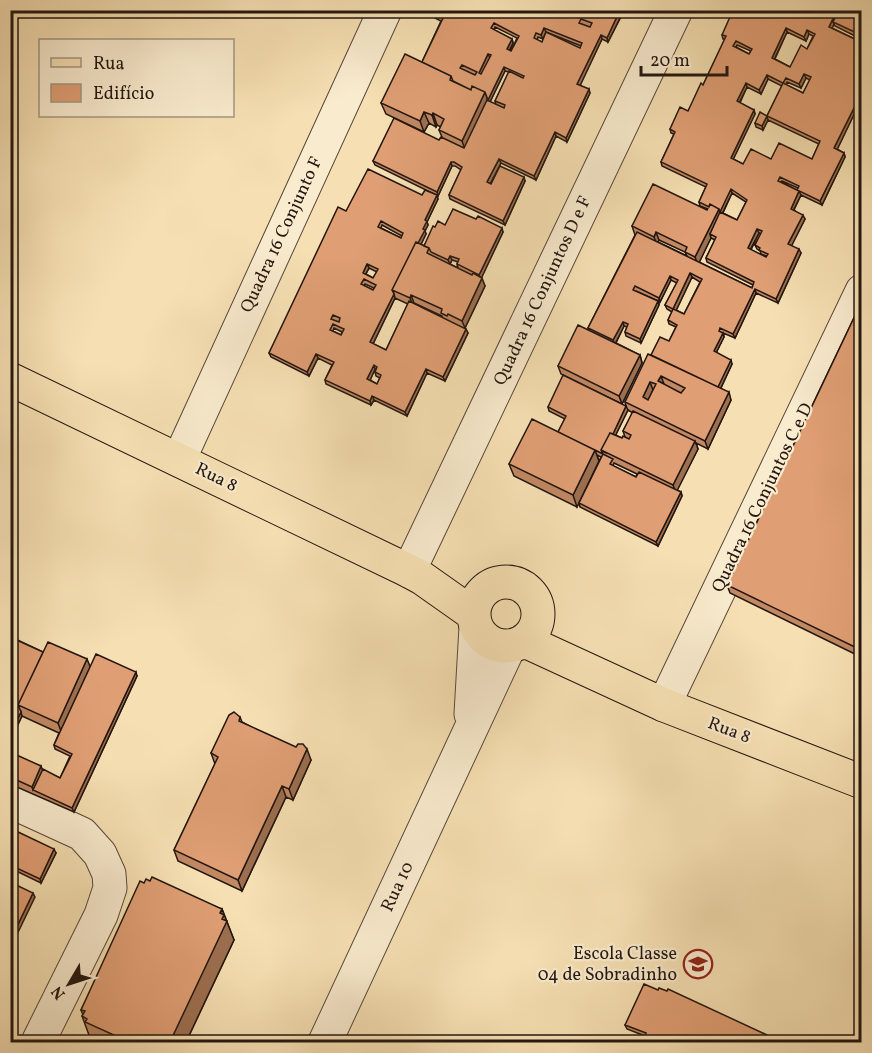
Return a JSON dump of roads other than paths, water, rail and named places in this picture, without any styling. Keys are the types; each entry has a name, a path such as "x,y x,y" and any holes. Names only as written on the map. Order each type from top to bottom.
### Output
{"main road":[{"name":"Rua 8","path":"10,379 415,574 479,610"},
{"path":"498,582 513,583 524,588 531,594 538,610 535,627 517,644 489,641 479,610 498,582"},
{"name":"Rua 8","path":"538,610 599,675"},
{"name":"Rua 8","path":"517,644 599,675 664,705 861,782"}],"street":[{"name":"Quadra 16 Conjunto F","path":"179,460 385,10"},
{"name":"Quadra 16 Conjuntos D e F","path":"415,574 676,10"},
{"name":"Quadra 16 Conjuntos C e D","path":"664,705 861,291"},
{"name":"Rua 10","path":"470,731 479,610"},
{"name":"Rua 10","path":"325,1042 470,731 517,644"},
{"path":"10,801 82,834 100,854 110,874 110,888 101,915 38,1042"}],"place":[{"name":"Escola Classe 04 de Sobradinho","path":"698,964"}]}
